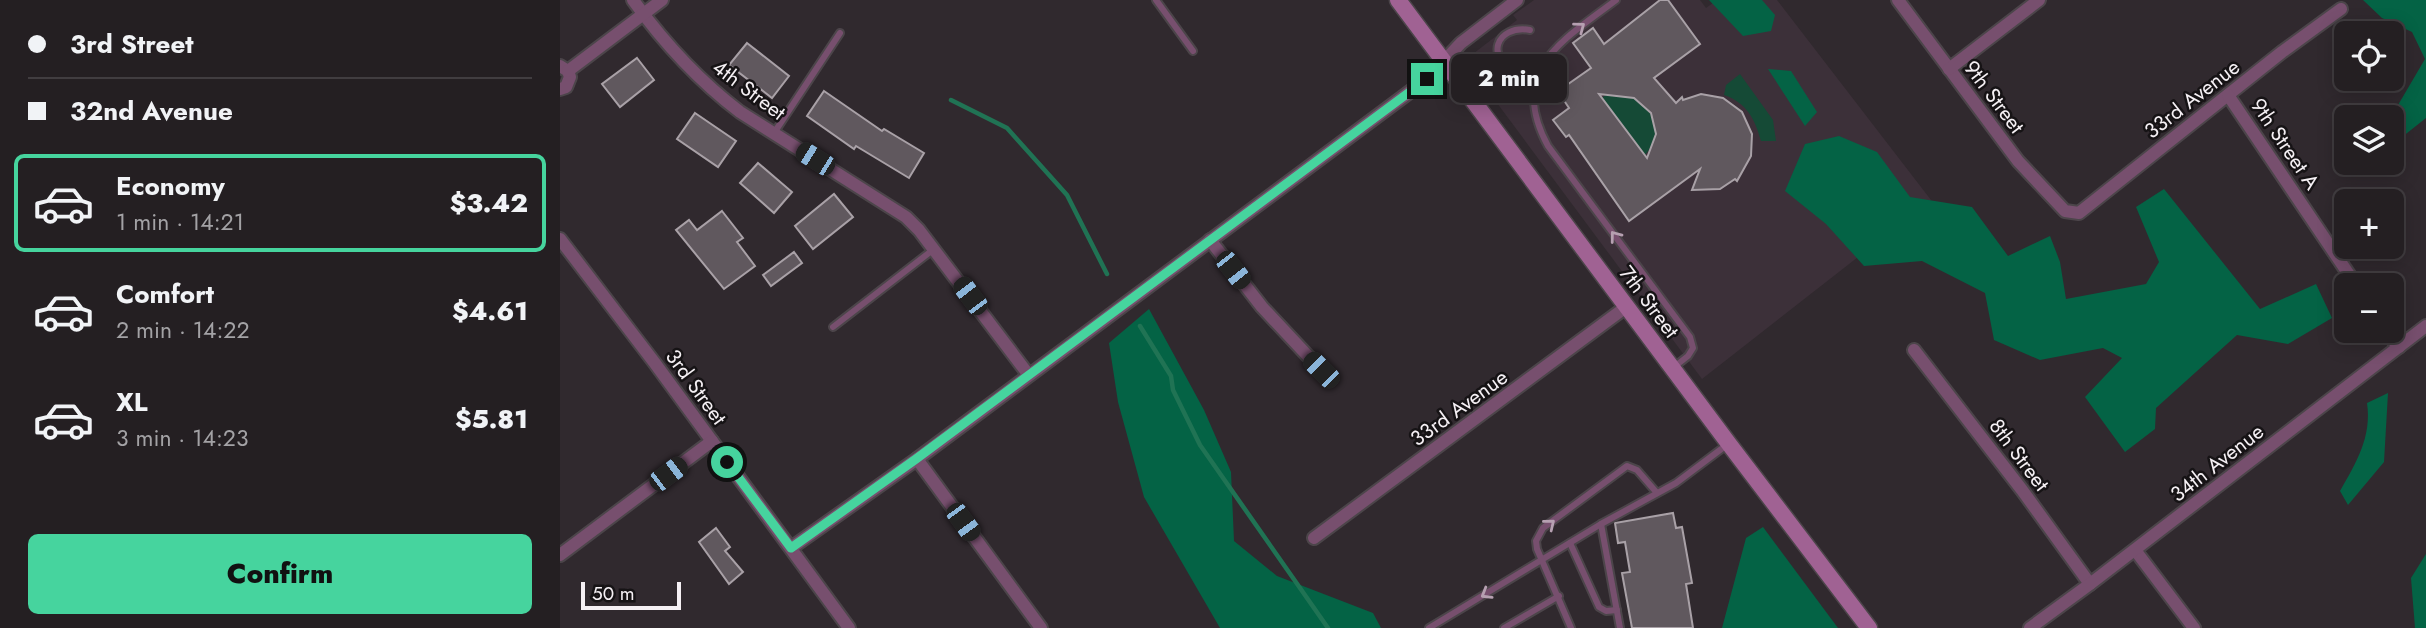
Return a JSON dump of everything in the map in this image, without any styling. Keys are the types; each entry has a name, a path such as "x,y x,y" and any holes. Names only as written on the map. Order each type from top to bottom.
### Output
{"street":[{"name":"4th Street","path":"634,0 681,61 716,94 740,113 892,206 913,223 1028,374"},
{"path":"560,89 569,83 564,69 662,0"},
{"name":"7th Street","path":"1398,0 1728,444 1869,628"},
{"path":"791,548 916,459 1427,79 1461,43 1517,0"},
{"name":"9th Street","path":"1898,0 2018,161 2065,211"},
{"path":"1949,69 2039,0"},
{"name":"33rd Avenue","path":"2065,211 2079,213 2089,206 2282,52 2342,9"},
{"name":"9th Street A","path":"2228,95 2348,273"},
{"name":"3rd Street","path":"560,239 849,628"},
{"path":"1210,240 1262,307 1321,370"},
{"name":"33rd Avenue","path":"1314,538 1626,307"},
{"name":"34th Avenue","path":"2030,628 2426,326"},
{"path":"2396,343 2399,347"},
{"name":"8th Street","path":"1914,350 2022,490 2090,584"},
{"path":"560,555 712,441"},
{"path":"916,459 1041,628"},
{"path":"2135,550 2194,628"}],"lane":[{"path":"1156,0 1194,51"},
{"path":"1616,0 1562,40 1545,61 1536,82 1534,98 1539,129 1548,146 1690,337 1693,348 1688,356 1672,368"},
{"path":"1530,30 1512,29 1505,35 1499,42 1499,58 1504,64 1519,71 1545,61"},
{"path":"774,134 840,33"},
{"path":"834,327 934,249"},
{"path":"1429,628 1601,524 1676,483 1728,444"},
{"path":"1571,628 1536,541 1543,528 1627,466 1637,470 1657,493"},
{"path":"1601,524 1620,628"},
{"path":"1570,543 1599,607 1606,611 1616,610"},
{"path":"1504,628 1559,596"}],"shaded area":[{"path":"1534,0 1700,0 1706,8 1717,0 1777,0 1931,200 1702,379 1465,60 1517,20 1513,15"}],"green space":[{"path":"1709,0 1762,0 1775,15 1771,31 1743,36"},
{"path":"2363,0 2426,0 2426,118 2404,135 2404,105 2398,105 2425,59 2412,32 2404,28 2404,21 2388,21"},
{"path":"1768,69 1791,71 1817,112 1805,126"},
{"path":"1740,74 1773,120 1776,141 1761,141 1749,113 1739,102 1724,95 1726,85"},
{"path":"1609,92 1633,98 1649,111 1653,118 1654,140 1645,155 1602,98"},
{"path":"1839,136 1877,152 1910,197 1972,207 2008,256 2050,236 2060,262 2066,299 2146,284 2159,262 2136,207 2164,189 2260,309 2316,284 2332,318 2288,344 2237,335 2156,408 2155,429 2125,452 2085,397 2122,358 2103,348 2040,360 1994,340 1985,293 1922,261 1864,266 1826,224 1785,191 1805,144"},
{"path":"1149,309 1204,410 1231,472 1234,541 1277,576 1373,613 1381,628 1220,628 1144,497 1118,402 1109,343"},
{"path":"2388,393 2384,462 2348,505 2340,491 2357,460 2365,438 2367,403"},
{"path":"1763,527 1838,628 1722,628 1746,538"},
{"path":"2426,554 2426,628 2415,628 2411,578"}],"building":[{"path":"1660,0 1668,0 1700,44 1654,78 1676,103 1682,97 1683,100 1701,94 1723,98 1742,112 1752,134 1751,156 1737,181 1735,179 1720,189 1692,190 1700,169 1629,221 1569,135 1566,137 1553,120 1569,108 1561,96 1567,91 1564,87 1591,68 1573,43 1593,28 1604,44","holes":["1599,94 1634,98 1651,113 1656,134 1647,158"]},
{"path":"747,43 789,76 772,98 729,65"},
{"path":"637,58 654,80 620,107 602,84"},
{"path":"824,91 882,131 884,129 924,153 909,178 856,146 854,149 807,116"},
{"path":"695,113 736,141 718,167 677,139"},
{"path":"758,163 792,192 774,213 740,183"},
{"path":"834,194 853,217 813,249 795,226"},
{"path":"722,211 743,238 737,242 755,266 724,289 676,230 689,220 697,230"},
{"path":"794,252 802,263 771,286 763,275"},
{"path":"1673,513 1676,528 1682,527 1692,583 1686,584 1693,628 1632,628 1622,573 1630,572 1625,542 1618,543 1615,523"},
{"path":"716,528 730,547 725,551 743,572 729,584 699,542"}],"waterway":[{"path":"951,100 1007,128 1067,195 1107,274"},
{"path":"1140,326 1171,376 1173,390 1200,445 1328,628"}],"route":[{"path":"727,462 791,548 916,459 1427,79"}]}
